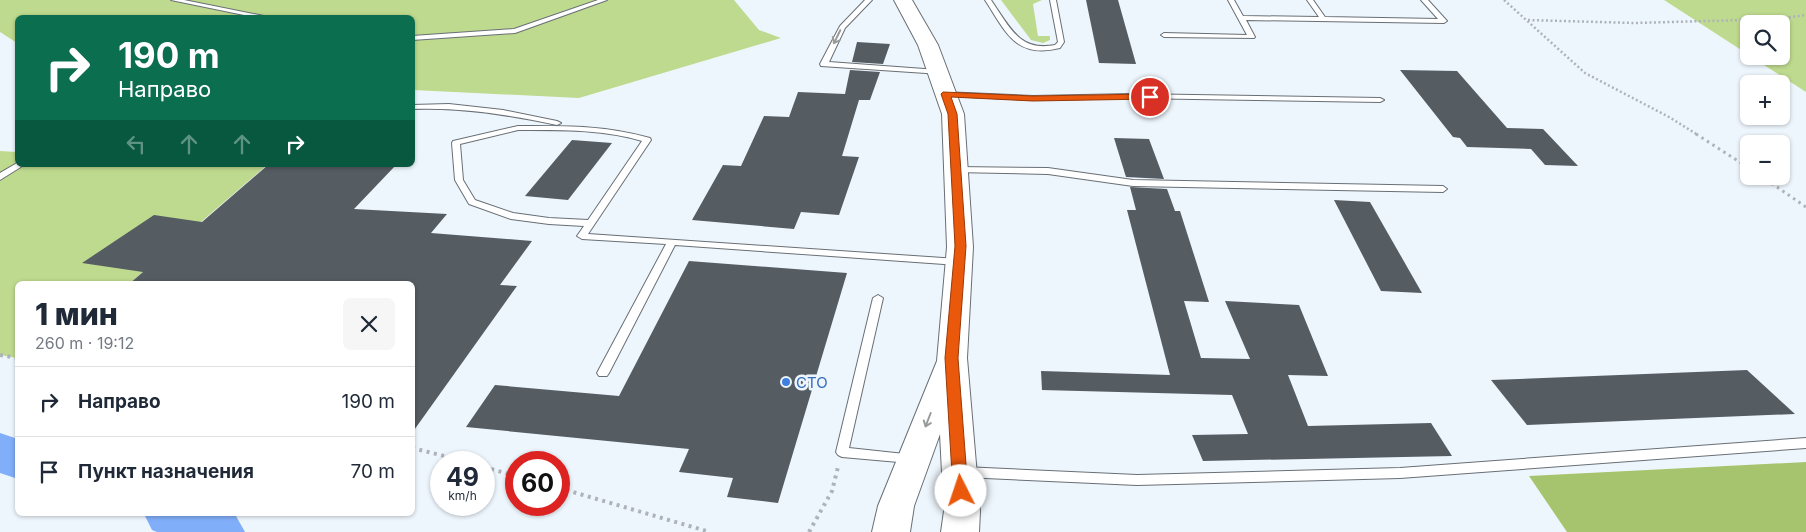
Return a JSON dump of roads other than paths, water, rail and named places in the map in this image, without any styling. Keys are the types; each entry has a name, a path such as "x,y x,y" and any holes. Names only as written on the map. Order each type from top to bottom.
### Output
{"main road":[{"path":"903,0 928,45 953,114 960,246 952,358 960,472 961,521"},
{"path":"893,519 952,358"}],"lane":[{"path":"174,0 255,15"},
{"path":"415,38 514,31 604,0"},
{"path":"869,0 842,27 824,64 938,72"},
{"path":"988,0 1019,44 1035,49 1050,50 1058,47 1061,42 1054,0"},
{"path":"1164,35 1252,37 1231,0"},
{"path":"1310,0 1324,20"},
{"path":"1241,18 1444,21 1424,0"},
{"path":"946,94 1033,98 1131,96 1380,100"},
{"path":"415,107 489,109 524,115 574,128"},
{"path":"591,223 549,221 511,216 472,202 459,180 456,143 518,128 574,128 624,133 648,140 591,223 582,236 959,262"},
{"path":"0,177 17,167"},
{"path":"956,170 1048,171 1133,183 1443,189"},
{"path":"603,373 672,242"},
{"path":"878,298 842,452 914,458"},
{"path":"960,472 1138,480 1400,473 1806,443"}],"waterway":[{"path":"0,453 15,458"},
{"path":"177,516 216,532"}],"place":[{"name":"СТО","path":"786,382"}]}
